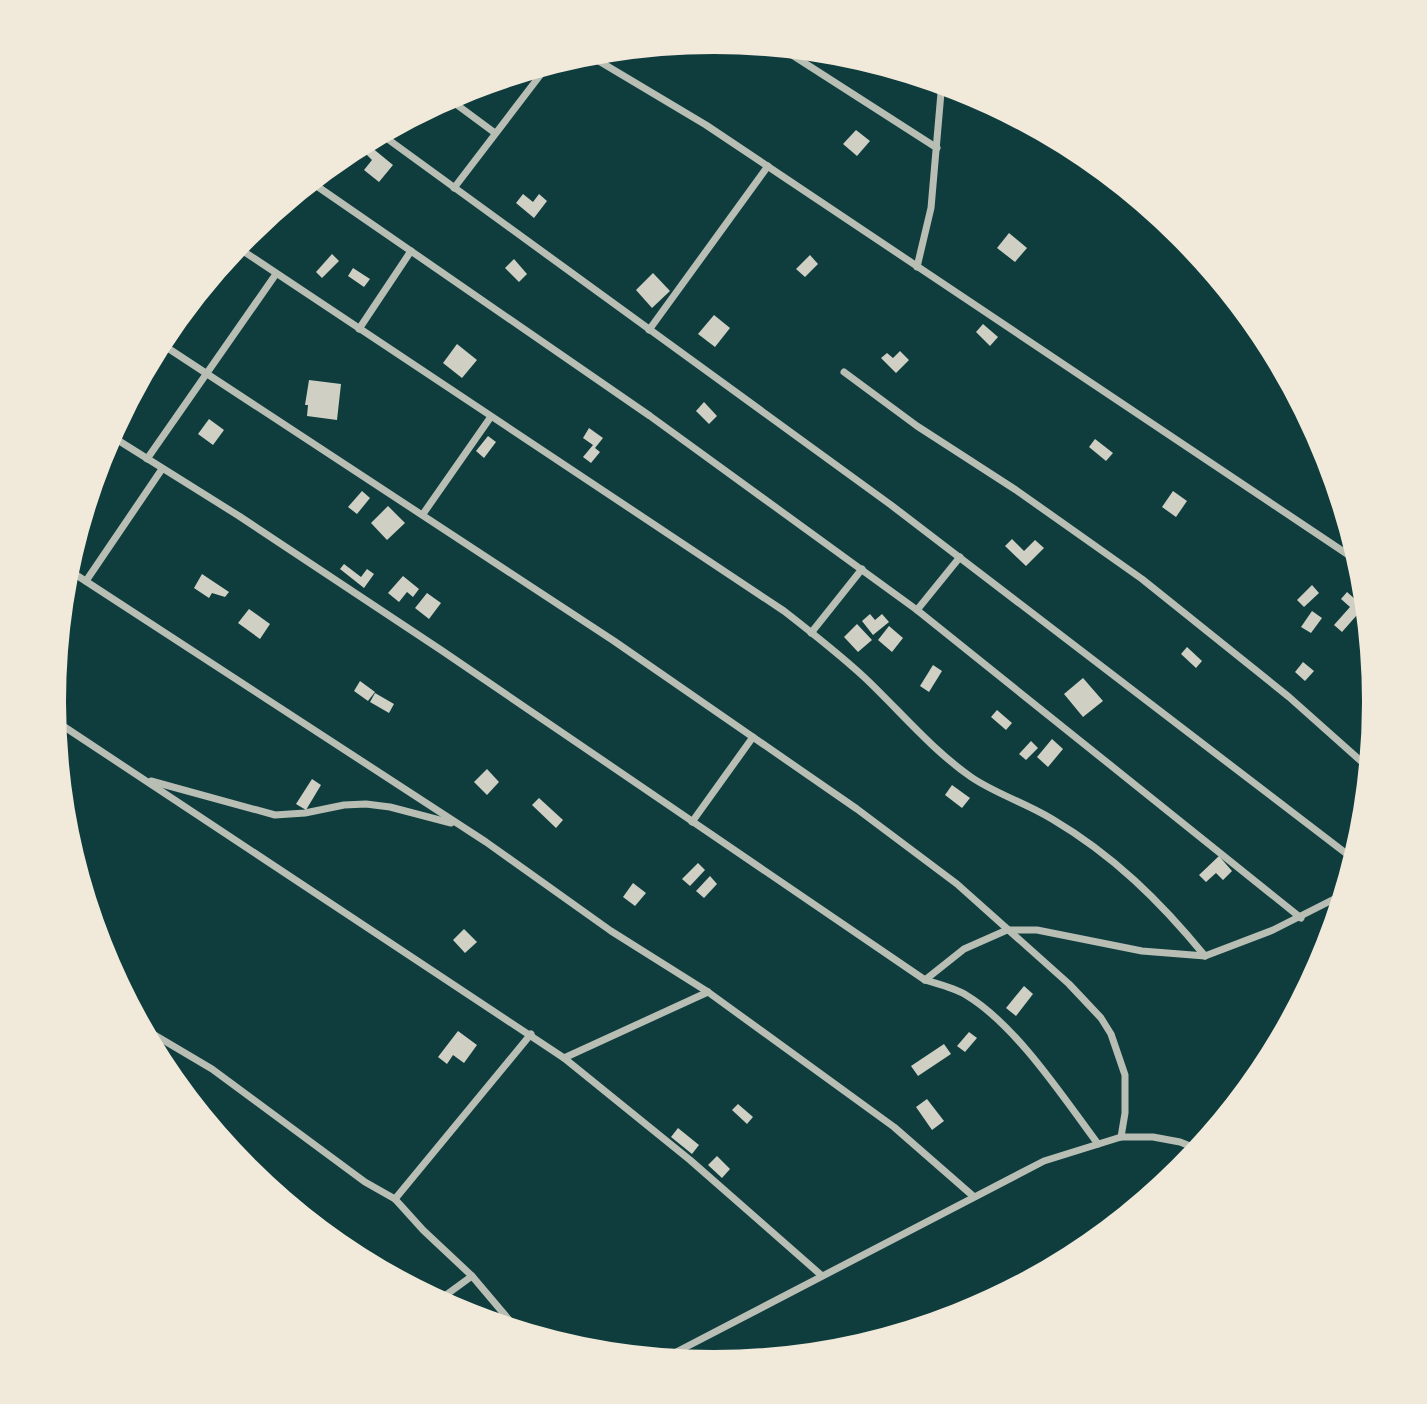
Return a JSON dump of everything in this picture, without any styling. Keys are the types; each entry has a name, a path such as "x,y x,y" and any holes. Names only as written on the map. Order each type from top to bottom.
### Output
{"street":[{"path":"797,58 937,148"},
{"path":"601,62 706,125 1346,553"},
{"path":"454,188 540,76"},
{"path":"917,267 931,208 941,93"},
{"path":"457,105 495,133"},
{"path":"388,140 960,557 1345,853"},
{"path":"649,330 768,166"},
{"path":"317,186 662,425 862,569 1301,918"},
{"path":"359,329 411,251"},
{"path":"244,252 490,418 745,584 862,675 939,751 971,777 1049,817 1110,857 1158,902 1205,956"},
{"path":"147,459 276,274"},
{"path":"168,349 423,514 753,737 924,857 980,903 1090,1005 1111,1034 1125,1075 1125,1113 1121,1137"},
{"path":"844,372 917,426 1048,511 1142,579 1289,697 1361,761"},
{"path":"423,514 490,418"},
{"path":"119,441 403,625 925,980 965,994 991,1015 1048,1077 1098,1144"},
{"path":"86,581 162,469"},
{"path":"917,610 960,557"},
{"path":"811,633 862,569"},
{"path":"76,575 507,857 611,931 708,992 894,1127 973,1196"},
{"path":"65,727 531,1034 690,1160 821,1275"},
{"path":"692,822 753,737"},
{"path":"141,778 275,815 366,804 390,807 457,825"},
{"path":"925,980 964,949 1007,930 1037,930 1142,951 1205,956 1249,941 1332,901"},
{"path":"564,1058 708,992"},
{"path":"395,1199 531,1034"},
{"path":"157,1036 212,1069 365,1182 395,1199 472,1276 508,1319"},
{"path":"678,1351 1044,1161 1121,1137 1153,1137 1189,1145"},
{"path":"447,1295 472,1276"}],"building":[{"path":"856,130 870,141 857,156 843,144"},
{"path":"373,149 393,165 379,182 364,170 372,160 366,154"},
{"path":"523,194 533,202 539,194 547,201 534,218 516,203"},
{"path":"1009,233 1027,248 1015,262 997,248"},
{"path":"332,254 339,261 322,278 316,272"},
{"path":"810,255 818,264 805,277 796,269"},
{"path":"514,259 527,274 519,282 505,268"},
{"path":"353,268 370,279 364,287 348,276"},
{"path":"653,273 670,291 652,308 636,290"},
{"path":"714,315 730,328 715,347 698,334"},
{"path":"983,324 998,337 990,346 976,332"},
{"path":"457,344 477,360 462,378 443,363"},
{"path":"900,351 909,360 896,373 881,358 887,353 893,358"},
{"path":"309,380 341,384 337,420 307,416 308,405 305,405"},
{"path":"704,402 717,416 709,424 696,411"},
{"path":"209,419 224,430 213,445 198,434"},
{"path":"589,428 603,438 595,448 600,452 591,463 583,457 593,445 583,438"},
{"path":"488,436 496,442 484,458 476,451"},
{"path":"1095,439 1113,453 1106,461 1089,447"},
{"path":"362,491 370,498 357,514 348,507"},
{"path":"1173,491 1187,501 1176,517 1162,507"},
{"path":"388,506 405,523 387,540 371,523"},
{"path":"1012,539 1024,551 1035,540 1044,548 1026,566 1005,546"},
{"path":"344,564 361,577 367,569 374,574 364,588 340,569"},
{"path":"202,574 229,592 225,597 212,593 209,598 194,588"},
{"path":"403,576 419,589 413,597 407,592 399,602 388,593"},
{"path":"1312,585 1319,593 1304,607 1297,600"},
{"path":"1347,592 1355,599 1358,614 1342,632 1334,625 1350,607 1341,599"},
{"path":"427,593 441,603 429,619 415,608"},
{"path":"249,609 270,624 260,639 238,623"},
{"path":"1312,611 1322,618 1311,633 1301,627"},
{"path":"870,614 875,620 882,614 889,622 873,635 862,621"},
{"path":"857,624 872,640 858,652 844,637"},
{"path":"889,626 903,638 892,652 878,640"},
{"path":"1187,647 1202,661 1196,668 1181,654"},
{"path":"1303,662 1314,671 1305,681 1295,672"},
{"path":"933,665 942,671 929,692 920,686"},
{"path":"1083,678 1103,701 1083,717 1064,694"},
{"path":"360,681 375,692 368,701 354,691"},
{"path":"375,693 394,704 389,713 370,702"},
{"path":"997,710 1012,723 1006,730 991,717"},
{"path":"1052,739 1063,749 1048,767 1037,757"},
{"path":"1031,741 1038,748 1026,760 1019,754"},
{"path":"487,769 499,782 487,795 474,782"},
{"path":"312,779 321,785 306,810 296,804"},
{"path":"952,785 970,798 962,808 945,795"},
{"path":"539,798 563,820 556,828 532,805"},
{"path":"1219,856 1232,871 1223,880 1216,873 1206,882 1199,875"},
{"path":"698,863 705,870 690,886 682,879"},
{"path":"710,876 717,884 704,898 696,891"},
{"path":"633,883 646,893 635,906 623,897"},
{"path":"464,929 477,942 465,953 453,940"},
{"path":"1024,986 1033,994 1016,1016 1006,1008"},
{"path":"458,1031 477,1045 464,1063 453,1055 447,1064 438,1057"},
{"path":"969,1032 977,1038 965,1052 957,1046"},
{"path":"944,1044 951,1054 918,1076 911,1066"},
{"path":"927,1099 944,1121 932,1130 916,1107"},
{"path":"738,1104 753,1117 747,1124 732,1110"},
{"path":"678,1128 699,1145 692,1154 671,1137"},
{"path":"717,1156 730,1169 722,1178 708,1165"}]}
